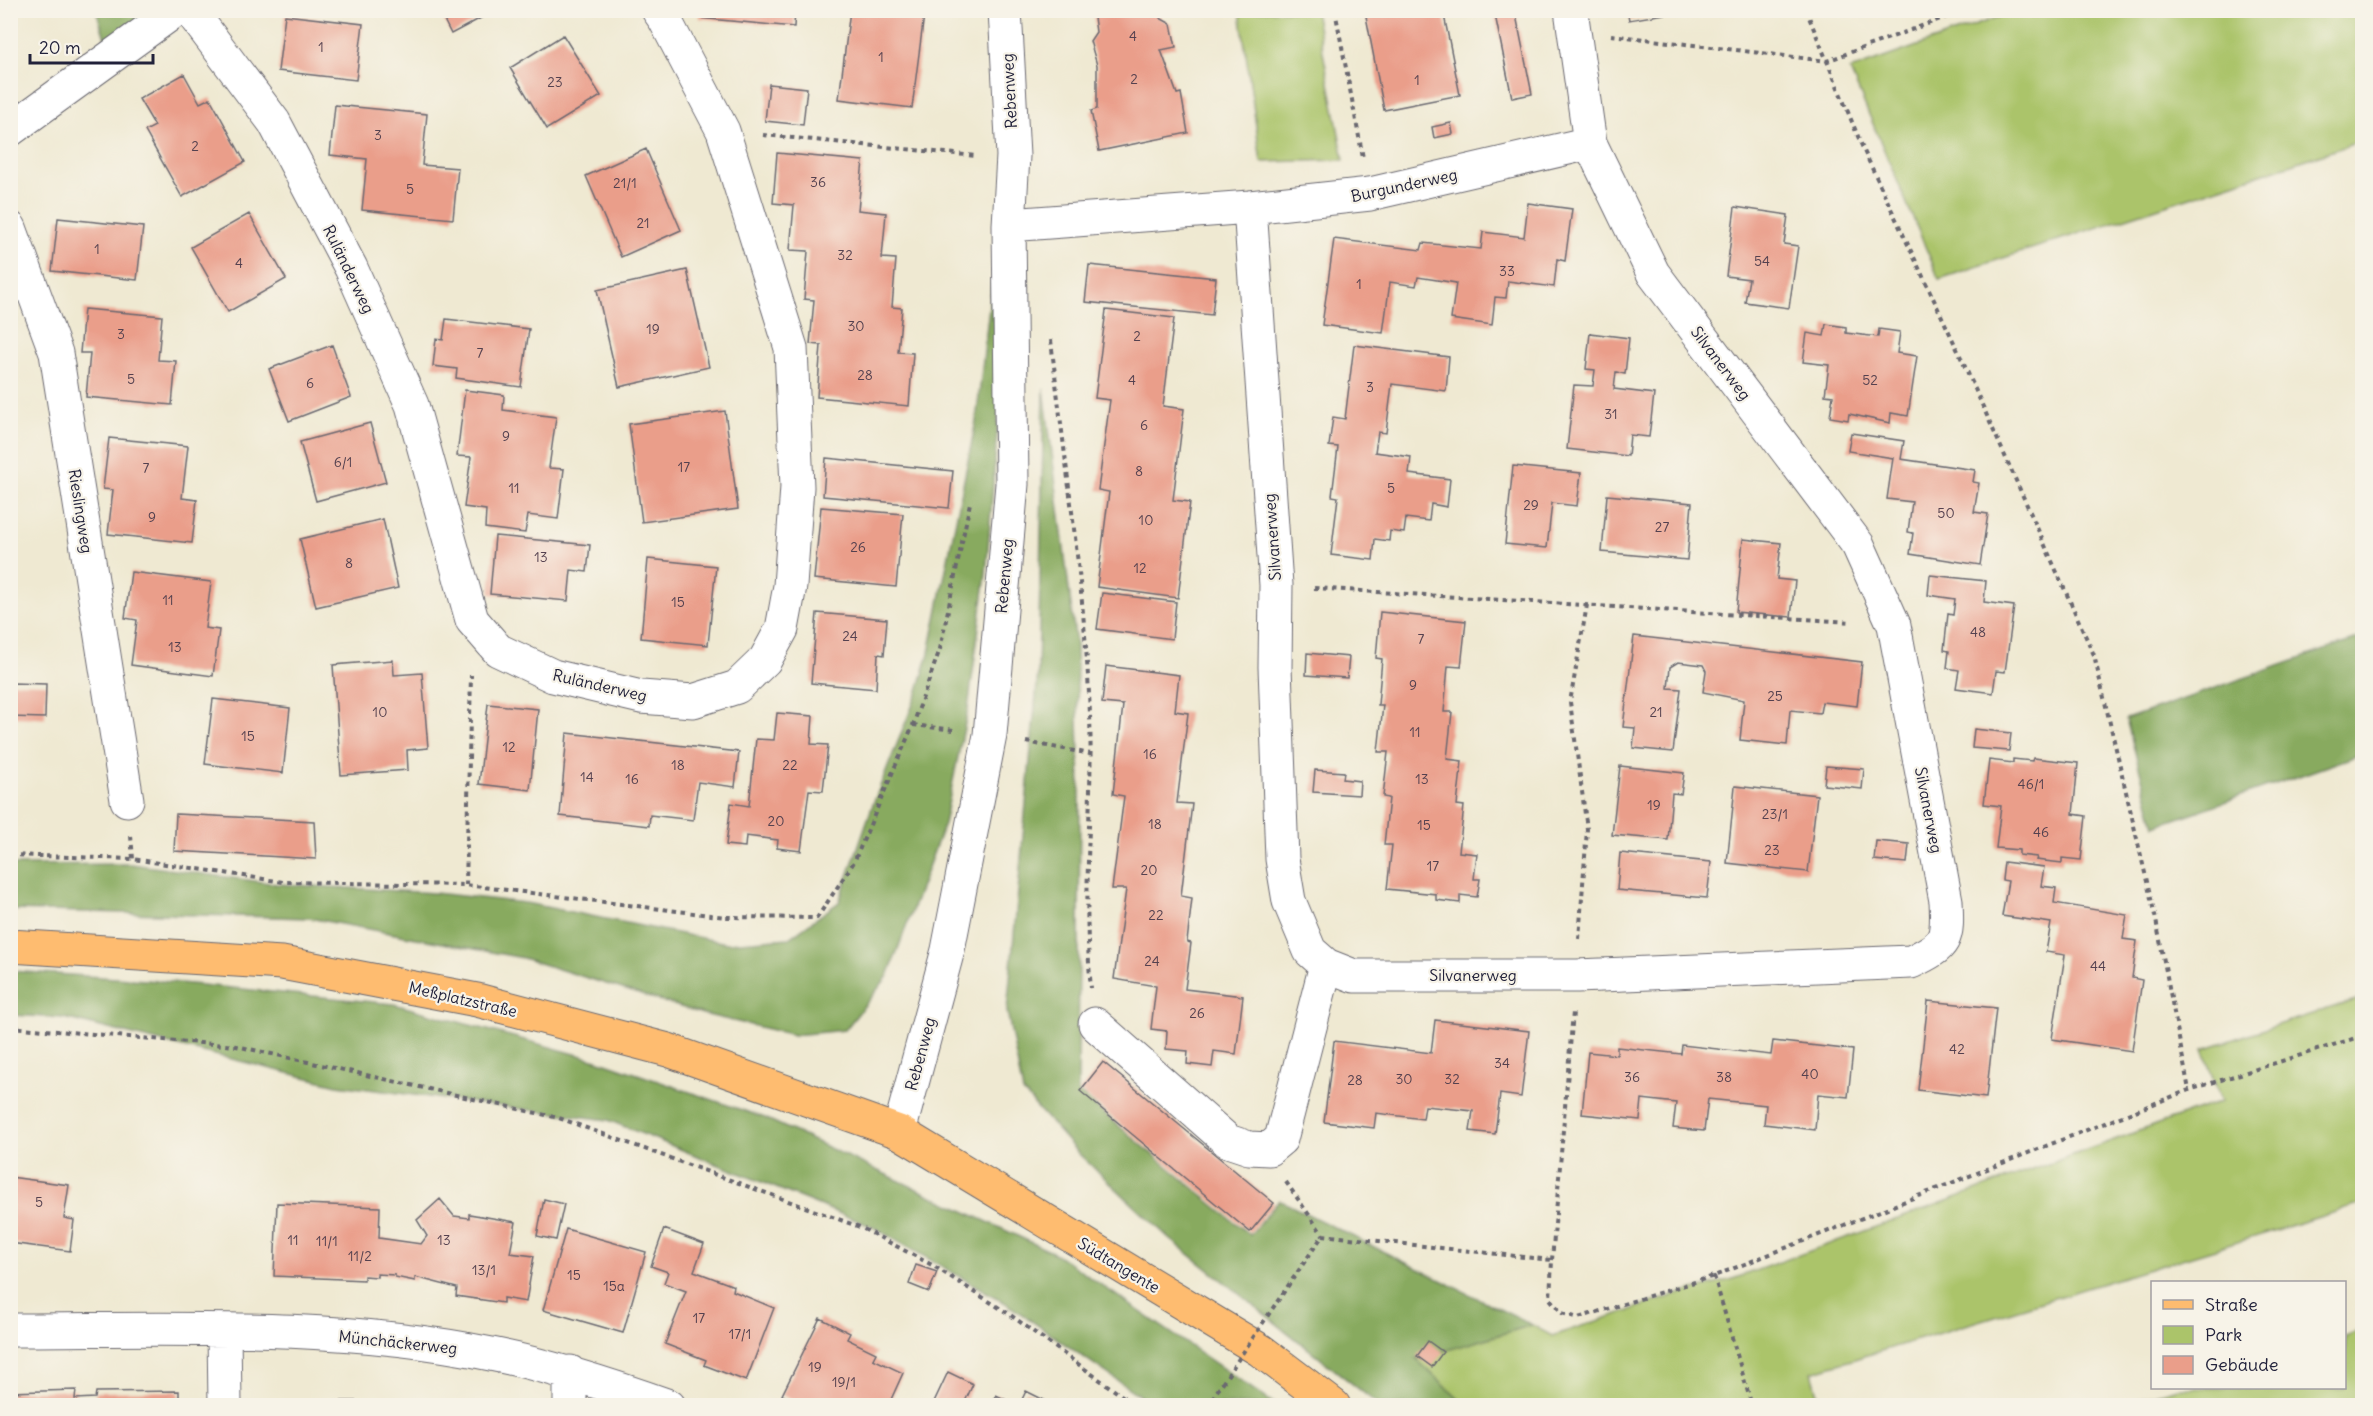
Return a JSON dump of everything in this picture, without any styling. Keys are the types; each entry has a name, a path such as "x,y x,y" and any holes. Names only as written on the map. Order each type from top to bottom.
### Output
{"main road":[{"name":"Meßplatzstraße","path":"10,946 282,963 477,1000 668,1050 899,1132"},
{"name":"Südtangente","path":"899,1132 1260,1350 1334,1406"}],"street":[{"path":"10,130 176,10"},
{"name":"Ruländerweg","path":"190,10 274,122 351,268 412,405 472,620 498,650 553,676 641,697 693,700 737,687 765,660 782,629 790,586 797,487 791,348 723,131 658,10"},
{"name":"Rebenweg","path":"899,1132 948,950 990,735 1012,484 1009,225 1013,156 1005,10"},
{"path":"1573,21 1590,143"},
{"name":"Burgunderweg","path":"1009,225 1250,207 1370,194 1590,143"},
{"name":"Silvanerweg","path":"1250,207 1276,585 1275,667 1282,859 1289,902 1310,951 1326,965 1354,976 1577,976 1911,962 1938,950 1948,928 1946,901 1894,625 1858,545 1653,273 1590,143"},
{"name":"Rieslingweg","path":"10,228 56,353 127,801"},
{"path":"1095,1024 1228,1141 1249,1148 1269,1149 1281,1139 1326,965"},
{"name":"Münchäckerweg","path":"10,1330 224,1330 409,1341 489,1353 570,1372 669,1406"},
{"path":"224,1330 225,1406"},
{"path":"570,1372 570,1406"}],"path":[{"path":"1335,10 1370,194"},
{"path":"1806,10 1864,151 1958,351 2094,655 2156,920 2189,1090"},
{"path":"1573,21 1827,61 1965,10"},
{"path":"723,131 976,156"},
{"path":"1050,331 1087,659 1091,754 1087,941 1095,1024"},
{"path":"1276,585 1554,606 1587,605 1894,625"},
{"path":"1587,605 1570,702 1587,829 1577,976 1552,1260 1550,1299 1562,1313 1578,1317 1714,1275 2189,1090 2362,1036"},
{"path":"466,885 472,620"},
{"path":"10,1027 236,1046 559,1118 860,1227 932,1265 1009,1314 1136,1406"},
{"path":"1269,1149 1289,1186 1323,1235 1552,1260"},
{"path":"1207,1406 1323,1235"},
{"path":"1714,1275 1752,1406"}],"green space":[{"path":"96,10 157,11 108,47"},
{"path":"2018,10 2362,11 2362,141 1939,279 1850,70"},
{"path":"1240,11 1315,11 1344,160 1261,162"},
{"path":"992,281 999,408 986,574 968,709 944,824 888,976 845,1030 794,1035 703,1014 523,958 309,918 11,910 11,865 131,864 277,884 435,893 526,903 727,943 789,938 839,902 873,804 917,694 929,653 976,421"},
{"path":"1044,389 1076,645 1080,790 1078,1092 1250,1235 1279,1200 1532,1325 1416,1359 1465,1405 1379,1405 1170,1239 1079,1154 1023,1092 1007,1011 1038,673"},
{"path":"2362,637 2362,754 2155,826 2126,719"},
{"path":"11,971 160,981 394,1004 597,1060 765,1118 1056,1254 1276,1405 1153,1405 1004,1302 873,1227 608,1120 337,1085 64,1018 11,1015"},
{"path":"2362,998 2362,1204 1812,1372 1821,1405 1465,1405 1416,1359 1532,1325 1552,1336 1672,1296 1730,1280 2221,1101 2203,1049"},
{"path":"2362,1330 2362,1405 2119,1405 2174,1389 2346,1389 2346,1336"}],"building":[{"path":"439,10 496,10 451,34"},
{"path":"700,10 795,10 794,27 699,18"},
{"path":"850,10 889,10 924,15 912,108 839,99"},
{"path":"1093,10 1159,10 1160,18 1171,24 1176,47 1161,50 1177,94 1181,93 1188,133 1099,151 1091,111 1097,109 1097,65 1090,41 1096,32"},
{"path":"1443,10 1460,95 1384,110 1365,11"},
{"path":"1494,10 1515,10 1532,94 1512,98"},
{"path":"1627,10 1676,10 1677,12 1629,20"},
{"path":"285,15 363,24 356,80 278,71"},
{"path":"10,30 16,39 10,42"},
{"path":"563,35 601,96 547,129 510,68"},
{"path":"184,74 200,103 210,98 245,162 182,197 145,131 155,126 139,99"},
{"path":"769,84 807,88 803,125 765,121"},
{"path":"335,105 427,114 422,165 458,168 453,219 362,210 367,159 330,155"},
{"path":"1451,123 1453,134 1434,138 1432,127"},
{"path":"646,149 681,230 621,257 586,176"},
{"path":"777,153 863,161 858,210 886,213 882,258 896,259 892,307 902,308 898,352 913,353 909,406 817,397 821,345 810,344 814,300 804,299 808,251 790,250 794,205 773,203"},
{"path":"1528,203 1572,209 1565,261 1557,259 1554,287 1508,281 1506,298 1495,297 1492,325 1451,319 1456,283 1418,277 1416,286 1390,282 1383,333 1322,325 1334,239 1421,250 1423,243 1481,249 1483,232 1524,237"},
{"path":"1735,207 1788,215 1784,244 1798,246 1789,308 1745,302 1749,279 1726,276"},
{"path":"249,214 286,279 228,312 191,247"},
{"path":"58,218 143,227 137,280 52,271"},
{"path":"1089,265 1216,278 1212,315 1085,302"},
{"path":"687,270 709,367 619,387 597,290"},
{"path":"84,309 162,316 158,360 176,361 172,405 86,397 90,353 80,353"},
{"path":"1106,310 1174,318 1163,406 1184,409 1173,500 1190,502 1178,598 1097,587 1109,492 1098,490 1110,400 1095,398"},
{"path":"446,319 529,329 521,387 456,378 457,369 433,366 436,339 443,340"},
{"path":"1826,324 1846,327 1846,333 1878,337 1879,329 1900,332 1897,353 1917,356 1908,416 1891,413 1890,423 1849,414 1848,420 1830,417 1833,396 1825,395 1829,365 1803,362 1807,333 1824,336"},
{"path":"1590,333 1629,338 1625,374 1616,372 1614,389 1654,394 1649,437 1630,435 1628,456 1567,449 1574,385 1593,386 1595,370 1586,369"},
{"path":"332,345 351,397 289,421 269,369"},
{"path":"1354,345 1449,357 1446,391 1392,384 1386,433 1378,432 1375,452 1411,457 1409,474 1450,479 1447,507 1431,504 1429,521 1406,518 1404,533 1390,531 1389,541 1375,539 1373,560 1331,555 1338,497 1332,496 1338,447 1329,446 1333,417 1345,419"},
{"path":"465,390 504,395 503,410 556,417 549,468 564,469 558,519 528,515 525,533 485,528 486,510 464,507 471,457 457,456"},
{"path":"725,411 738,509 642,522 629,424"},
{"path":"370,423 386,482 316,501 300,442"},
{"path":"1851,433 1904,441 1901,459 1975,470 1973,482 1979,483 1974,512 1988,514 1980,565 1910,554 1913,533 1908,532 1912,502 1887,499 1893,458 1848,451"},
{"path":"109,438 188,446 182,498 197,500 192,543 108,534 113,490 103,489"},
{"path":"826,458 953,471 949,508 823,496"},
{"path":"1513,466 1581,473 1577,506 1552,503 1547,548 1505,544"},
{"path":"1607,495 1692,503 1687,560 1602,552"},
{"path":"821,507 903,514 896,587 814,579"},
{"path":"383,519 398,588 316,607 300,539"},
{"path":"495,536 590,545 587,572 571,570 568,601 490,594"},
{"path":"1743,539 1781,543 1777,579 1795,581 1791,617 1736,612"},
{"path":"648,559 716,566 708,645 641,638"},
{"path":"131,572 211,582 205,628 219,630 213,676 131,665 137,620 125,618"},
{"path":"1930,575 1986,581 1984,602 2014,606 2005,672 1996,671 1993,693 1956,688 1959,670 1947,668 1949,651 1944,650 1948,614 1953,615 1955,599 1928,595"},
{"path":"1102,593 1176,602 1172,639 1097,629"},
{"path":"1380,612 1466,621 1461,667 1448,666 1444,712 1452,712 1447,759 1462,761 1457,805 1464,806 1459,852 1477,854 1474,879 1480,879 1477,897 1460,895 1460,903 1436,900 1436,894 1387,889 1392,845 1384,845 1389,798 1383,797 1388,752 1378,752 1383,705 1378,705 1382,659 1376,658"},
{"path":"817,613 887,619 884,655 878,654 876,689 811,683"},
{"path":"1634,636 1862,662 1857,706 1822,702 1820,713 1790,710 1787,745 1740,740 1744,700 1703,692 1706,671 1703,665 1678,662 1670,667 1668,688 1681,689 1673,752 1633,748 1635,728 1623,727"},
{"path":"1307,653 1349,657 1347,678 1306,675"},
{"path":"393,660 394,675 422,673 428,748 407,750 408,770 341,775 333,665"},
{"path":"1106,666 1179,675 1175,711 1188,713 1177,803 1192,804 1181,896 1192,898 1187,942 1191,943 1185,989 1243,996 1236,1054 1214,1051 1212,1067 1187,1064 1188,1051 1166,1049 1167,1031 1151,1029 1156,986 1114,979 1126,889 1112,889 1124,796 1113,794 1123,705 1102,703"},
{"path":"12,683 46,684 45,718 10,717"},
{"path":"213,699 290,708 283,773 205,764"},
{"path":"488,704 538,709 530,790 479,784"},
{"path":"777,713 813,716 811,744 828,745 823,791 809,790 801,851 777,848 778,840 746,836 745,847 726,845 731,803 749,806 756,739 774,740"},
{"path":"1974,729 2011,733 2009,751 1972,748"},
{"path":"567,733 739,752 735,787 698,782 693,820 650,815 649,826 560,816"},
{"path":"2033,758 2078,763 2073,814 2086,816 2081,860 2062,858 2062,863 2036,860 2037,857 2019,855 2019,850 1996,848 2001,806 1984,804 1989,760 2013,763 2013,759 2032,761"},
{"path":"1620,766 1684,773 1681,794 1672,793 1668,840 1612,835"},
{"path":"1826,766 1864,769 1862,789 1824,785"},
{"path":"1315,770 1344,772 1343,779 1360,781 1359,795 1313,792"},
{"path":"1735,786 1817,795 1808,872 1727,863"},
{"path":"176,814 314,821 316,859 174,851"},
{"path":"1876,841 1909,844 1907,863 1874,860"},
{"path":"1620,853 1711,862 1707,898 1617,890"},
{"path":"2004,862 2044,867 2041,886 2056,888 2054,903 2127,915 2123,939 2137,941 2132,978 2142,980 2132,1051 2052,1039 2065,955 2046,952 2051,923 2002,916 2008,881 2002,880"},
{"path":"1928,1001 1996,1008 1986,1098 1918,1090"},
{"path":"1435,1020 1529,1031 1521,1097 1500,1094 1495,1134 1470,1131 1473,1111 1425,1106 1423,1119 1376,1113 1374,1128 1324,1122 1334,1041 1431,1053"},
{"path":"1773,1041 1853,1050 1848,1097 1818,1094 1815,1130 1764,1124 1766,1105 1708,1099 1704,1131 1673,1128 1676,1103 1642,1099 1640,1120 1582,1114 1588,1052 1617,1055 1617,1047 1681,1054 1682,1045 1771,1055"},
{"path":"1103,1062 1274,1203 1250,1232 1080,1091"},
{"path":"10,1177 69,1185 64,1218 74,1220 70,1251 10,1243"},
{"path":"440,1199 454,1216 469,1218 469,1214 516,1222 510,1253 534,1256 526,1302 503,1298 503,1303 456,1296 457,1288 415,1277 415,1281 395,1277 395,1275 377,1274 377,1277 364,1276 364,1280 274,1276 277,1203 380,1207 379,1238 421,1244 427,1236 417,1220"},
{"path":"544,1199 564,1204 556,1240 537,1236"},
{"path":"566,1229 646,1252 623,1333 543,1310"},
{"path":"664,1229 704,1244 694,1271 734,1286 733,1291 774,1308 746,1381 704,1365 706,1360 665,1344 686,1291 664,1283 668,1272 651,1266"},
{"path":"916,1265 937,1272 929,1292 909,1284"},
{"path":"820,1318 850,1333 847,1339 876,1353 873,1359 903,1373 888,1406 803,1406 782,1395"},
{"path":"1428,1341 1443,1352 1432,1367 1417,1356"},
{"path":"948,1372 973,1384 963,1406 932,1406"},
{"path":"76,1390 75,1399 95,1398 96,1392 179,1391 179,1406 10,1406 10,1392"},
{"path":"1026,1391 1056,1406 1019,1406"},
{"path":"996,1395 1019,1406 991,1406"},
{"path":"286,1401 356,1401 356,1406 286,1406"}]}
